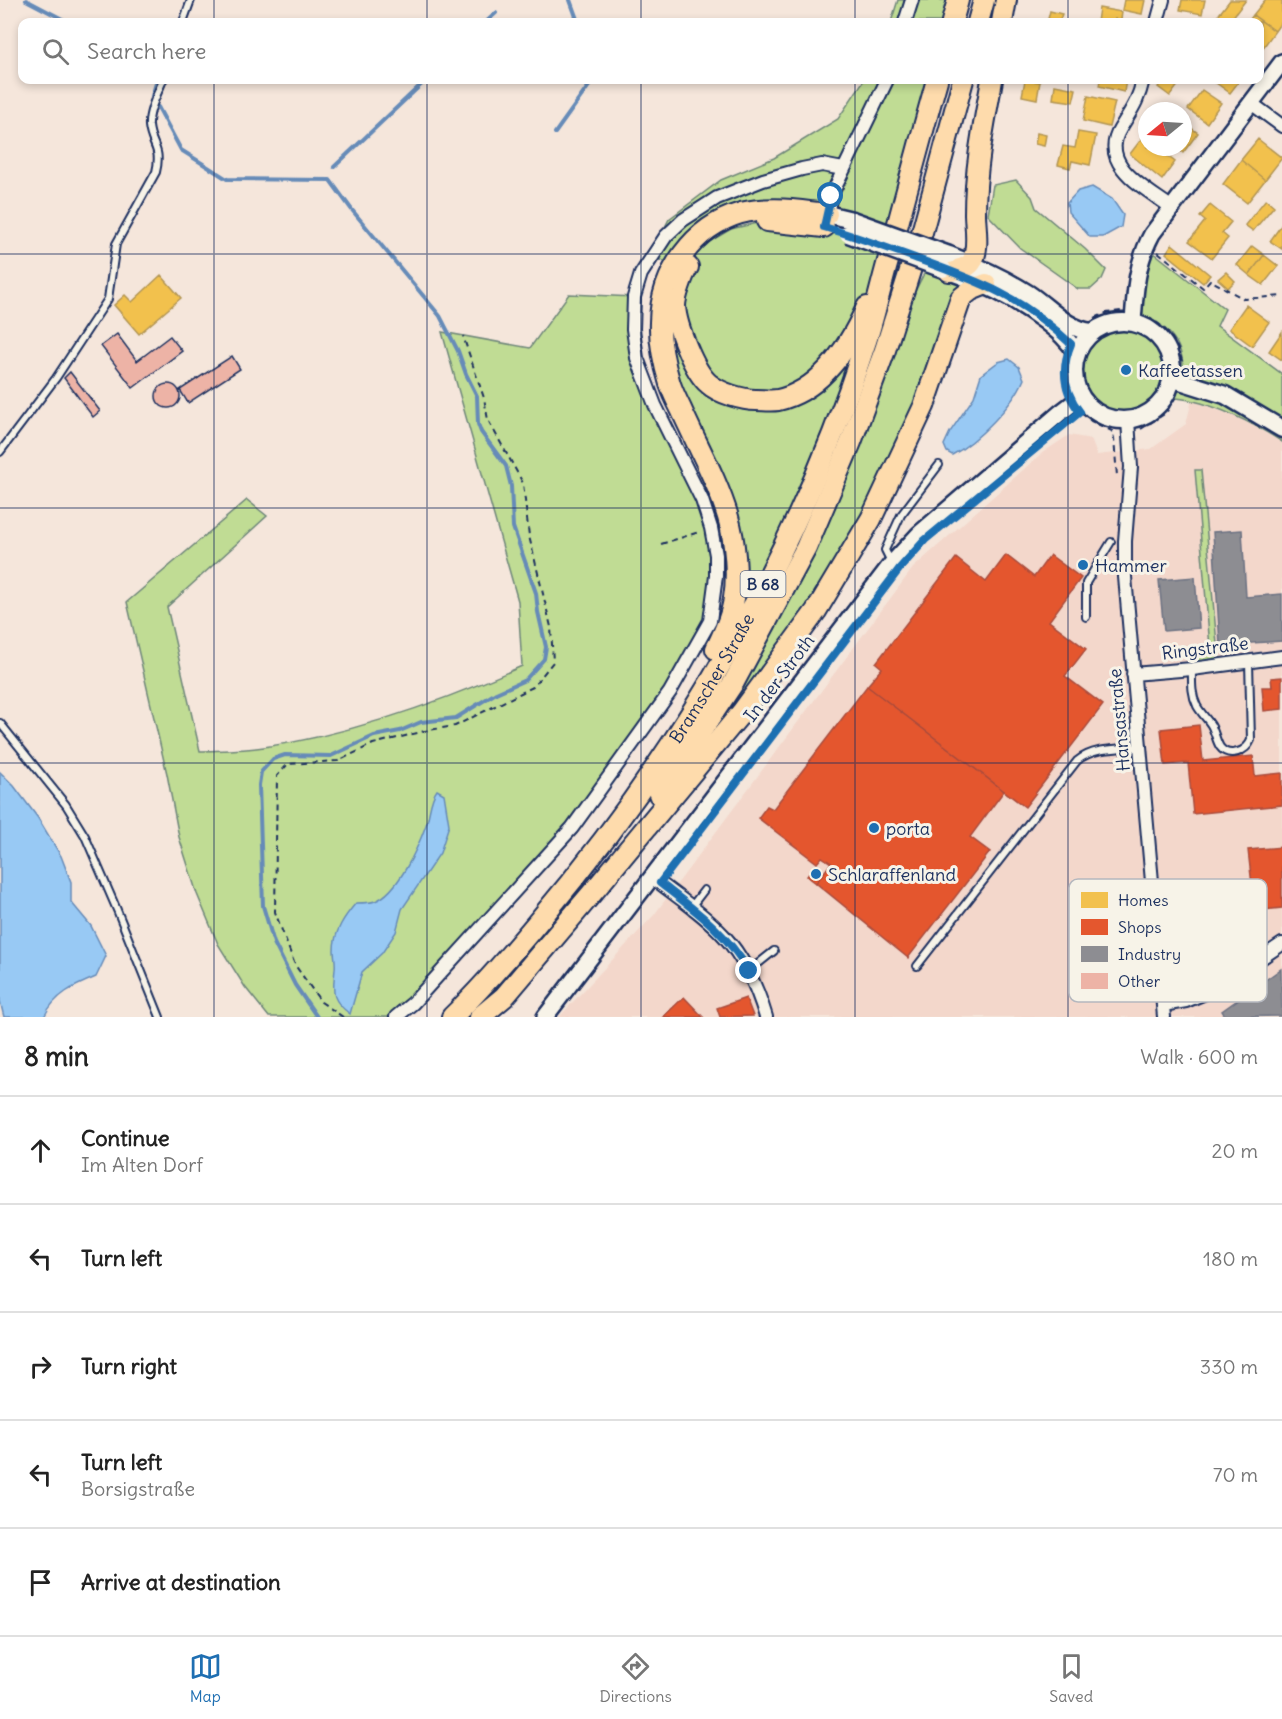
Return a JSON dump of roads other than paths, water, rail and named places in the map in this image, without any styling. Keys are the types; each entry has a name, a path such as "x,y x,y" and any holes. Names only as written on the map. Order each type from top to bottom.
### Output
{"highway":[{"path":"953,18 958,0"},
{"path":"979,18 984,0"},
{"path":"1003,18 1006,0"},
{"name":"Bramscher Straße","path":"452,1017 481,989 581,871 636,795 718,672 789,535 828,447 866,343 936,84"},
{"name":"B 68","path":"480,1017 504,997 598,886 734,682 806,548 851,442 885,350 926,219 962,84"},
{"path":"947,265 962,268 970,263 975,250 978,162 991,84"},
{"path":"694,708 707,666 726,630 734,598 735,561 728,519 716,483 671,387 665,365 660,322 664,291 675,264 692,242 714,225 741,213 768,209 795,209 825,220"},
{"path":"825,220 770,220 731,229 705,245 684,272 675,305 686,350 709,384 743,400 777,400 801,392 834,362 860,323 888,258"},
{"path":"598,886 742,712 816,611 871,519 919,417 962,298 971,290 986,284"}],"main road":[{"path":"825,220 850,227 947,265 1024,305 1080,340"},
{"path":"970,263 992,272 1030,295 1072,327 1080,340"},
{"path":"1133,317 1161,339 1169,353 1176,379 1165,398 1155,409 1129,426 1100,415 1077,400 1074,363 1080,340 1102,325 1133,317"},
{"path":"1176,379 1225,395 1282,429"}],"street":[{"path":"906,18 912,0"},
{"path":"1158,18 1163,0"},
{"path":"1133,317 1139,265 1147,243 1282,62"},
{"path":"825,220 831,196 885,84"},
{"path":"1142,84 1139,97 1114,140 1114,154 1122,170 1172,208"},
{"path":"1251,103 1282,126"},
{"path":"396,1017 413,1003 572,828 670,692 710,621 716,576 716,555 711,528 702,500 655,405 637,358 633,328 634,297 641,274 666,236 683,220 717,198 763,180 802,169 822,165 843,169"},
{"name":"In der Stroth","path":"545,1017 892,563 919,534 1077,400"},
{"name":"Hansastraße","path":"1129,426 1131,467 1125,541 1125,577 1140,747 1148,879"},
{"name":"Ringstraße","path":"1133,674 1282,657"},
{"path":"652,877 723,935 737,952 749,971 766,1017"},
{"path":"1267,954 1282,944"},
{"path":"1163,1011 1184,1002"}],"lane":[{"path":"184,18 191,0"},
{"path":"0,452 56,378 108,299 116,244 156,172 159,160 158,148 149,125 150,113 161,84"},
{"path":"892,563 885,550 901,515 939,465"},
{"path":"1086,617 1086,584 1111,542"},
{"path":"1192,669 1192,691 1198,707 1213,728 1221,748 1227,752 1242,751 1248,747 1251,740 1249,661"},
{"path":"0,723 66,804 85,836 160,1017"},
{"path":"917,966 1083,755 1140,747"},
{"path":"691,907 704,890"},
{"path":"749,971 774,951"}],"water":[{"path":"1092,187 1112,199 1123,215 1121,227 1103,237 1090,237 1068,212 1067,203 1078,191"},
{"path":"1009,359 1019,367 1024,379 1012,400 994,422 962,449 952,455 947,452 944,445 950,432 974,397 981,375 998,362"},
{"path":"0,772 14,786 38,818 61,856 71,882 71,902 91,926 106,956 96,977 59,997 44,1017 4,1017 0,1001"},
{"path":"437,790 444,794 449,825 440,853 402,909 396,932 382,953 362,972 350,1014 339,1004 334,994 334,943 338,930 356,903 373,902 392,889 418,845"}],"waterway":[{"path":"26,0 60,18"},
{"path":"570,0 577,18"},
{"path":"490,18 496,13"},
{"path":"152,96 156,84"},
{"path":"334,167 422,84"},
{"path":"555,133 590,84"},
{"path":"158,107 181,150 227,179 330,180 440,316 477,396 478,424 481,432 506,466 511,486 513,527 536,593 546,647 544,659 525,680 496,693 456,718 421,722 400,731 374,736 331,756 285,755 273,759 261,772 259,785 263,906 274,943 295,985 317,1017"}],"place":[{"name":"Kaffeetassen","path":"1126,370"},
{"name":"Hammer","path":"1083,565"},
{"name":"porta","path":"874,828"},
{"name":"Schlaraffenland","path":"816,874"}]}
